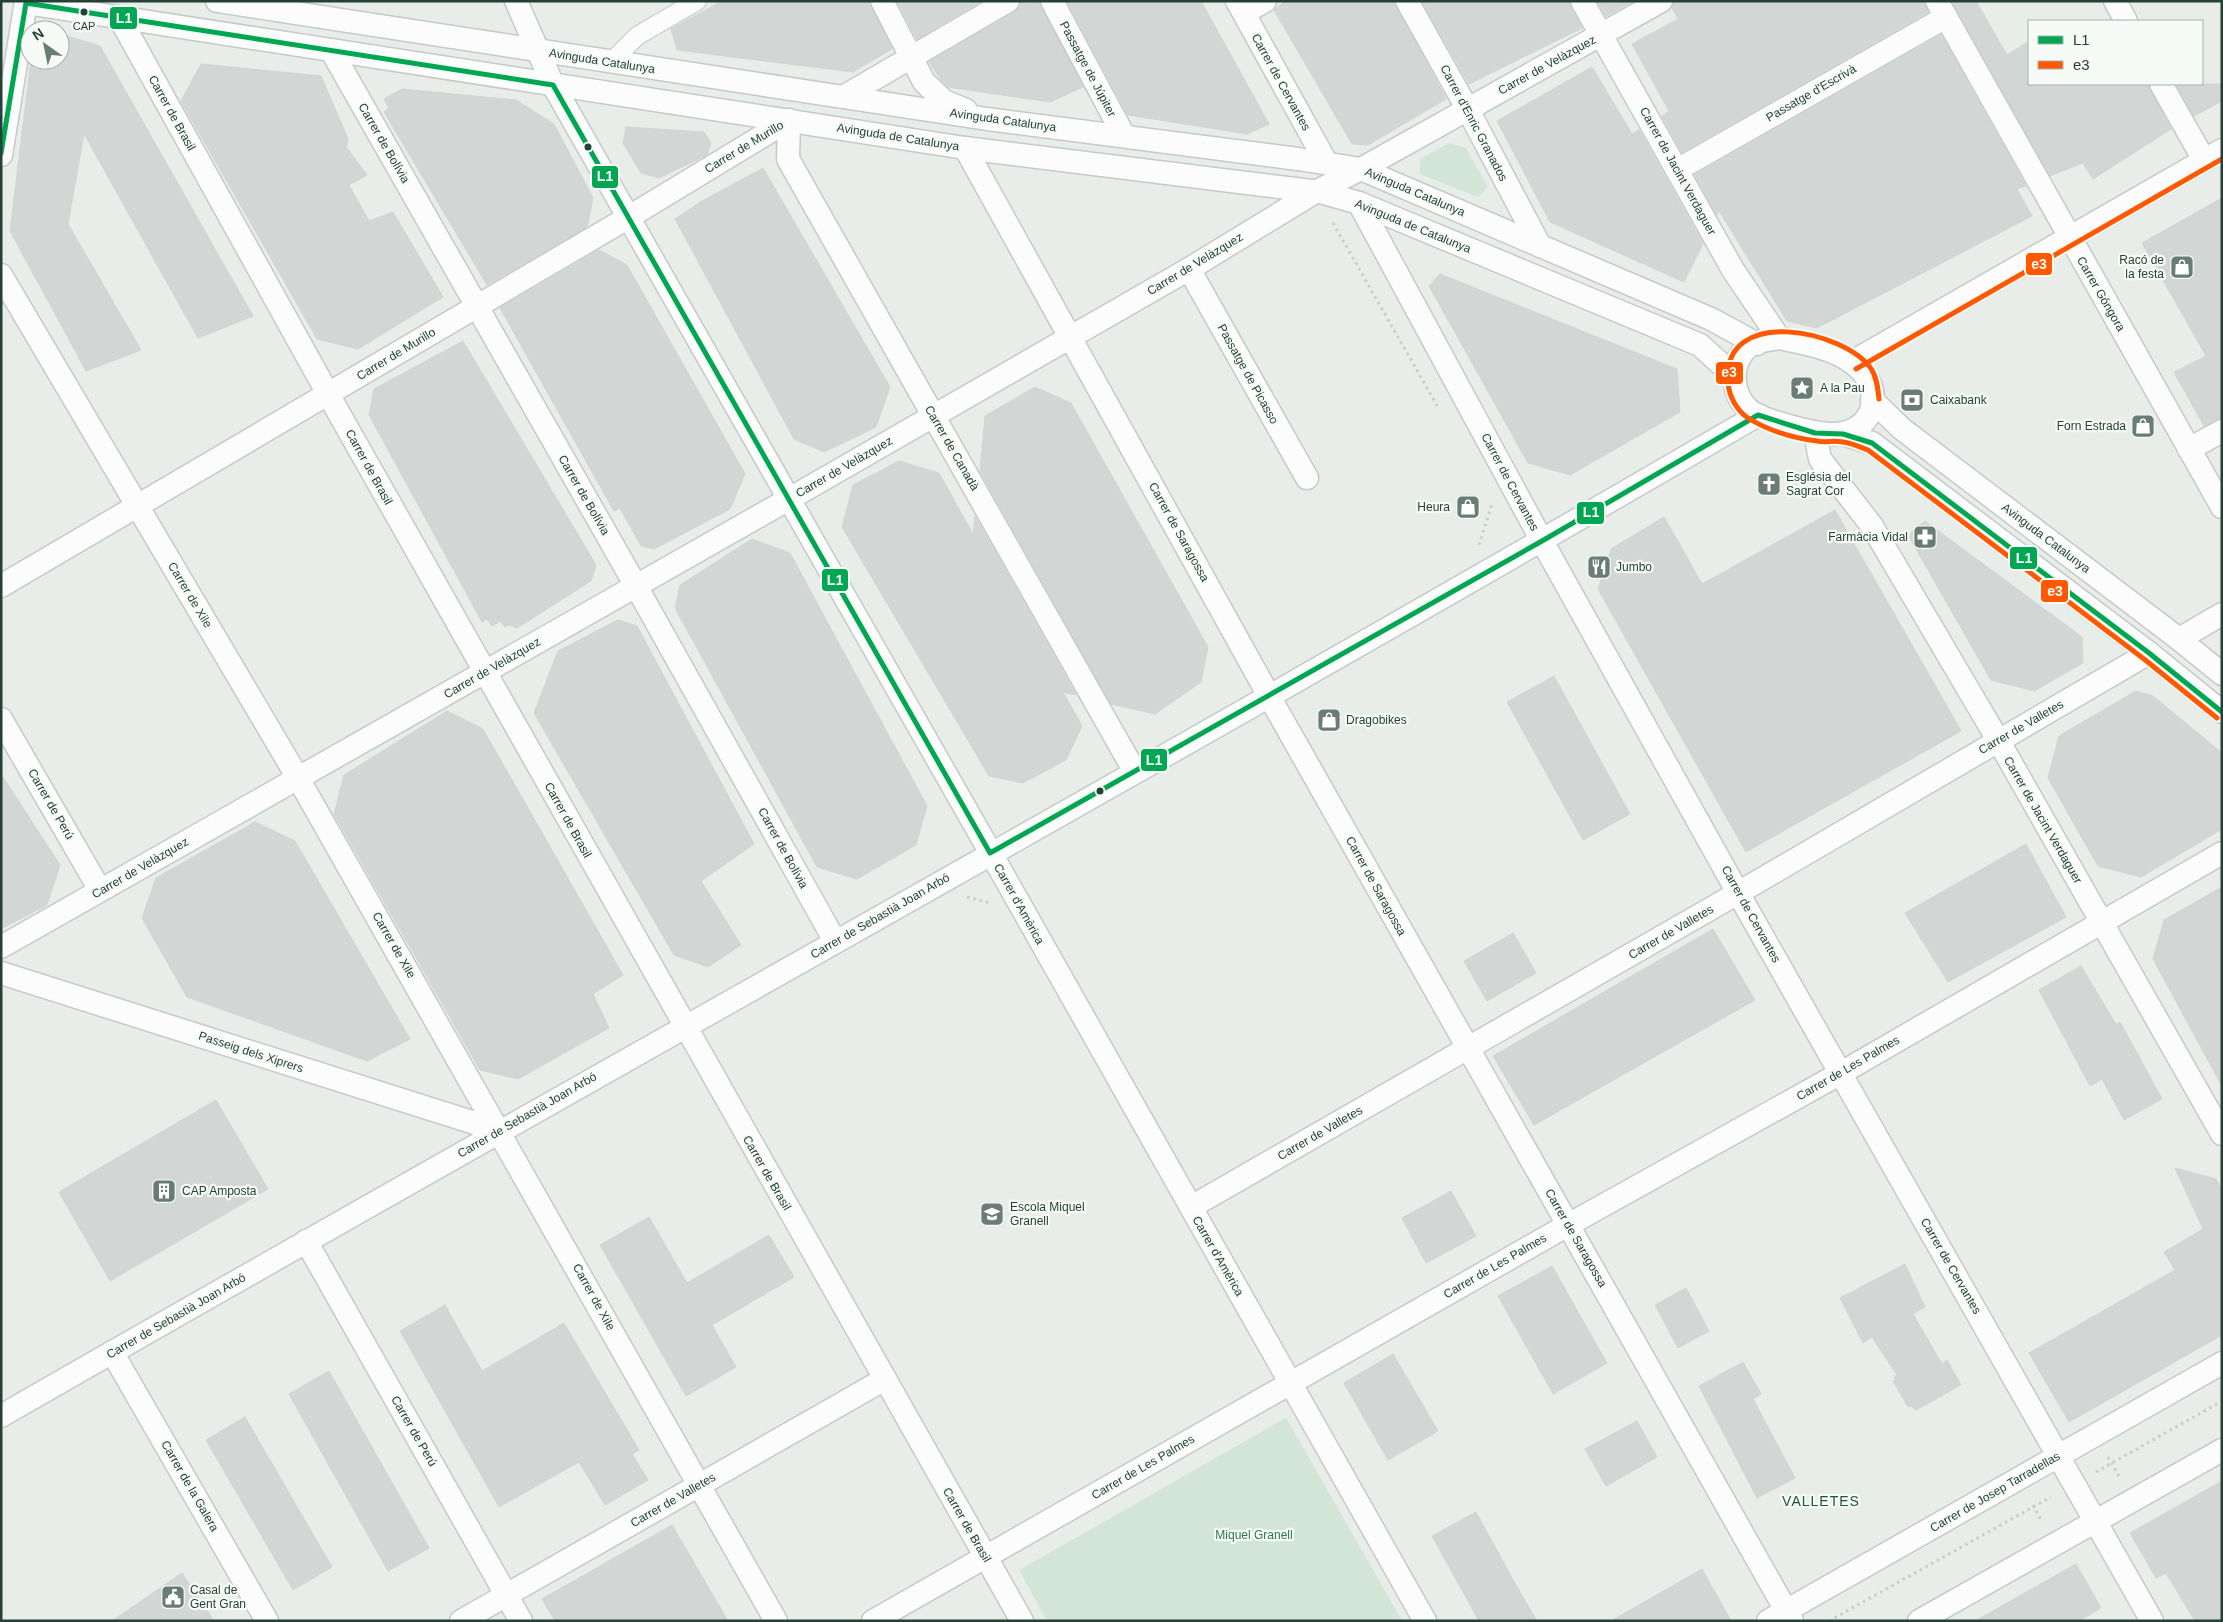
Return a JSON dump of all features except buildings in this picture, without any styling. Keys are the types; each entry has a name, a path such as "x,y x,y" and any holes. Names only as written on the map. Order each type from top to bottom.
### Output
{"street":[{"name":"Avinguda Catalunya","path":"217,1 258,5 539,51 987,119 1326,162 1361,169 1711,319 1757,344"},
{"name":"Carrer d'Amèrica","path":"516,1 553,85 1425,1621"},
{"path":"611,62 637,36 697,1"},
{"path":"882,1 924,82 944,101 987,119"},
{"path":"843,96 1008,1"},
{"name":"Passatge de Júpiter","path":"1052,1 1124,136"},
{"path":"1241,7 1265,1"},
{"name":"Carrer d'Enric Granados","path":"1407,1 1468,110 1540,246"},
{"name":"Carrer de Jacint Verdaguer","path":"1582,1 1733,270 1779,338"},
{"name":"Carrer de Velàzquez","path":"1,947 1071,337 1189,269 1315,192 1468,110 1661,1"},
{"path":"2115,1 2125,20"},
{"path":"1,155 26,2"},
{"name":"Avinguda de Catalunya","path":"26,2 965,148 1315,192 1359,202 1700,345 1734,376"},
{"name":"Carrer de Cervantes","path":"1241,7 1326,162"},
{"name":"Passatge d'Escrivà","path":"1677,170 1941,9"},
{"name":"Carrer Góngora","path":"1941,9 2222,507"},
{"name":"Carrer de Brasil","path":"119,17 484,672 1022,1621"},
{"name":"Carrer de Bolívia","path":"331,50 636,586 835,941"},
{"path":"1852,362 2213,155 2162,85"},
{"name":"Carrer de Murillo","path":"1,586 789,120"},
{"name":"Carrer de Canadà","path":"789,120 788,159 1135,772"},
{"name":"Carrer de Saragossa","path":"965,148 1269,696 1568,1224 1782,1617"},
{"name":"Carrer de Cervantes","path":"1359,202 1542,541 1738,893 2152,1621"},
{"name":"Passatge de Picasso","path":"1189,269 1307,478"},
{"name":"Carrer de Xile","path":"1,275 298,778 500,1131 776,1621"},
{"path":"1843,434 1858,428 1868,419 1872,400 1871,385 1864,372 1852,362 1837,354 1806,343 1779,338 1747,348 1737,361 1734,376 1735,390 1749,410 1758,415 1814,433 1843,434 1872,443 2149,653 2222,712"},
{"name":"Avinguda Catalunya","path":"1872,400 1902,429 2179,639 2222,674"},
{"name":"Carrer de Sebastià Joan Arbó","path":"1,1416 684,1026 1542,541 1758,415"},
{"path":"2189,449 2222,431"},
{"name":"Carrer de Jacint Verdaguer","path":"1814,433 1820,459 1872,526 1998,740 2101,922 2216,1110 2222,1134"},
{"path":"2179,639 2222,614"},
{"name":"Carrer de Valletes","path":"1191,1207 1738,893 2149,653"},
{"name":"Carrer de Perú","path":"1,719 100,890"},
{"name":"Carrer de Les Palmes","path":"873,1621 1568,1224 1841,1073 2222,853"},
{"name":"Passeig dels Xiprers","path":"1,972 500,1131"},
{"name":"Carrer de Perú","path":"306,1241 521,1621"},
{"name":"Carrer de la Galera","path":"112,1352 267,1621"},
{"name":"Carrer de Josep Tarradellas","path":"1782,1617 2018,1478 2222,1363"},
{"name":"Carrer de Valletes","path":"461,1621 885,1379"},
{"path":"1919,1621 2222,1450"}],"path":[{"path":"949,877 960,895 990,903 1003,910 1011,921 1025,914"},
{"path":"1829,1621 2222,1401"},
{"path":"2096,1435 2132,1500"},
{"path":"2018,1478 2054,1544"}],"green space":[{"path":"1449,143 1466,148 1488,187 1478,197 1420,174 1420,159"},
{"name":"Miquel Granell","path":"1286,1418 1402,1621 1047,1621 1019,1570"}],"transit line":[{"name":"L1","path":"1,153 26,3 553,85 990,853 1542,541 1758,415 1815,433 1843,434 1872,443 2149,653 2222,712"},
{"name":"e3","path":"1856,369 2222,159"},
{"name":"e3","path":"1879,399 1874,373 1858,356 1838,344 1813,336 1788,332 1764,334 1744,342 1731,358 1728,383 1730,393 1734,403 1748,418 1764,427 1790,436 1820,442 1836,441 1856,445 1868,450 2144,659 2217,718"}],"place":[{"name":"CAP","path":"84,12"},
{"name":"Racó de la festa","path":"2182,267"},
{"name":"A la Pau","path":"1802,388"},
{"name":"Caixabank","path":"1912,400"},
{"name":"Forn Estrada","path":"2143,426"},
{"name":"Església del Sagrat Cor","path":"1769,484"},
{"name":"Heura","path":"1468,507"},
{"name":"Farmàcia Vidal","path":"1925,537"},
{"name":"Jumbo","path":"1599,567"},
{"name":"Dragobikes","path":"1329,720"},
{"name":"CAP Amposta","path":"164,1191"},
{"name":"Escola Miquel Granell","path":"992,1214"},
{"name":"Casal de Gent Gran","path":"173,1597"}],"district":[{"name":"VALLETES","path":"1821,1501"}]}
